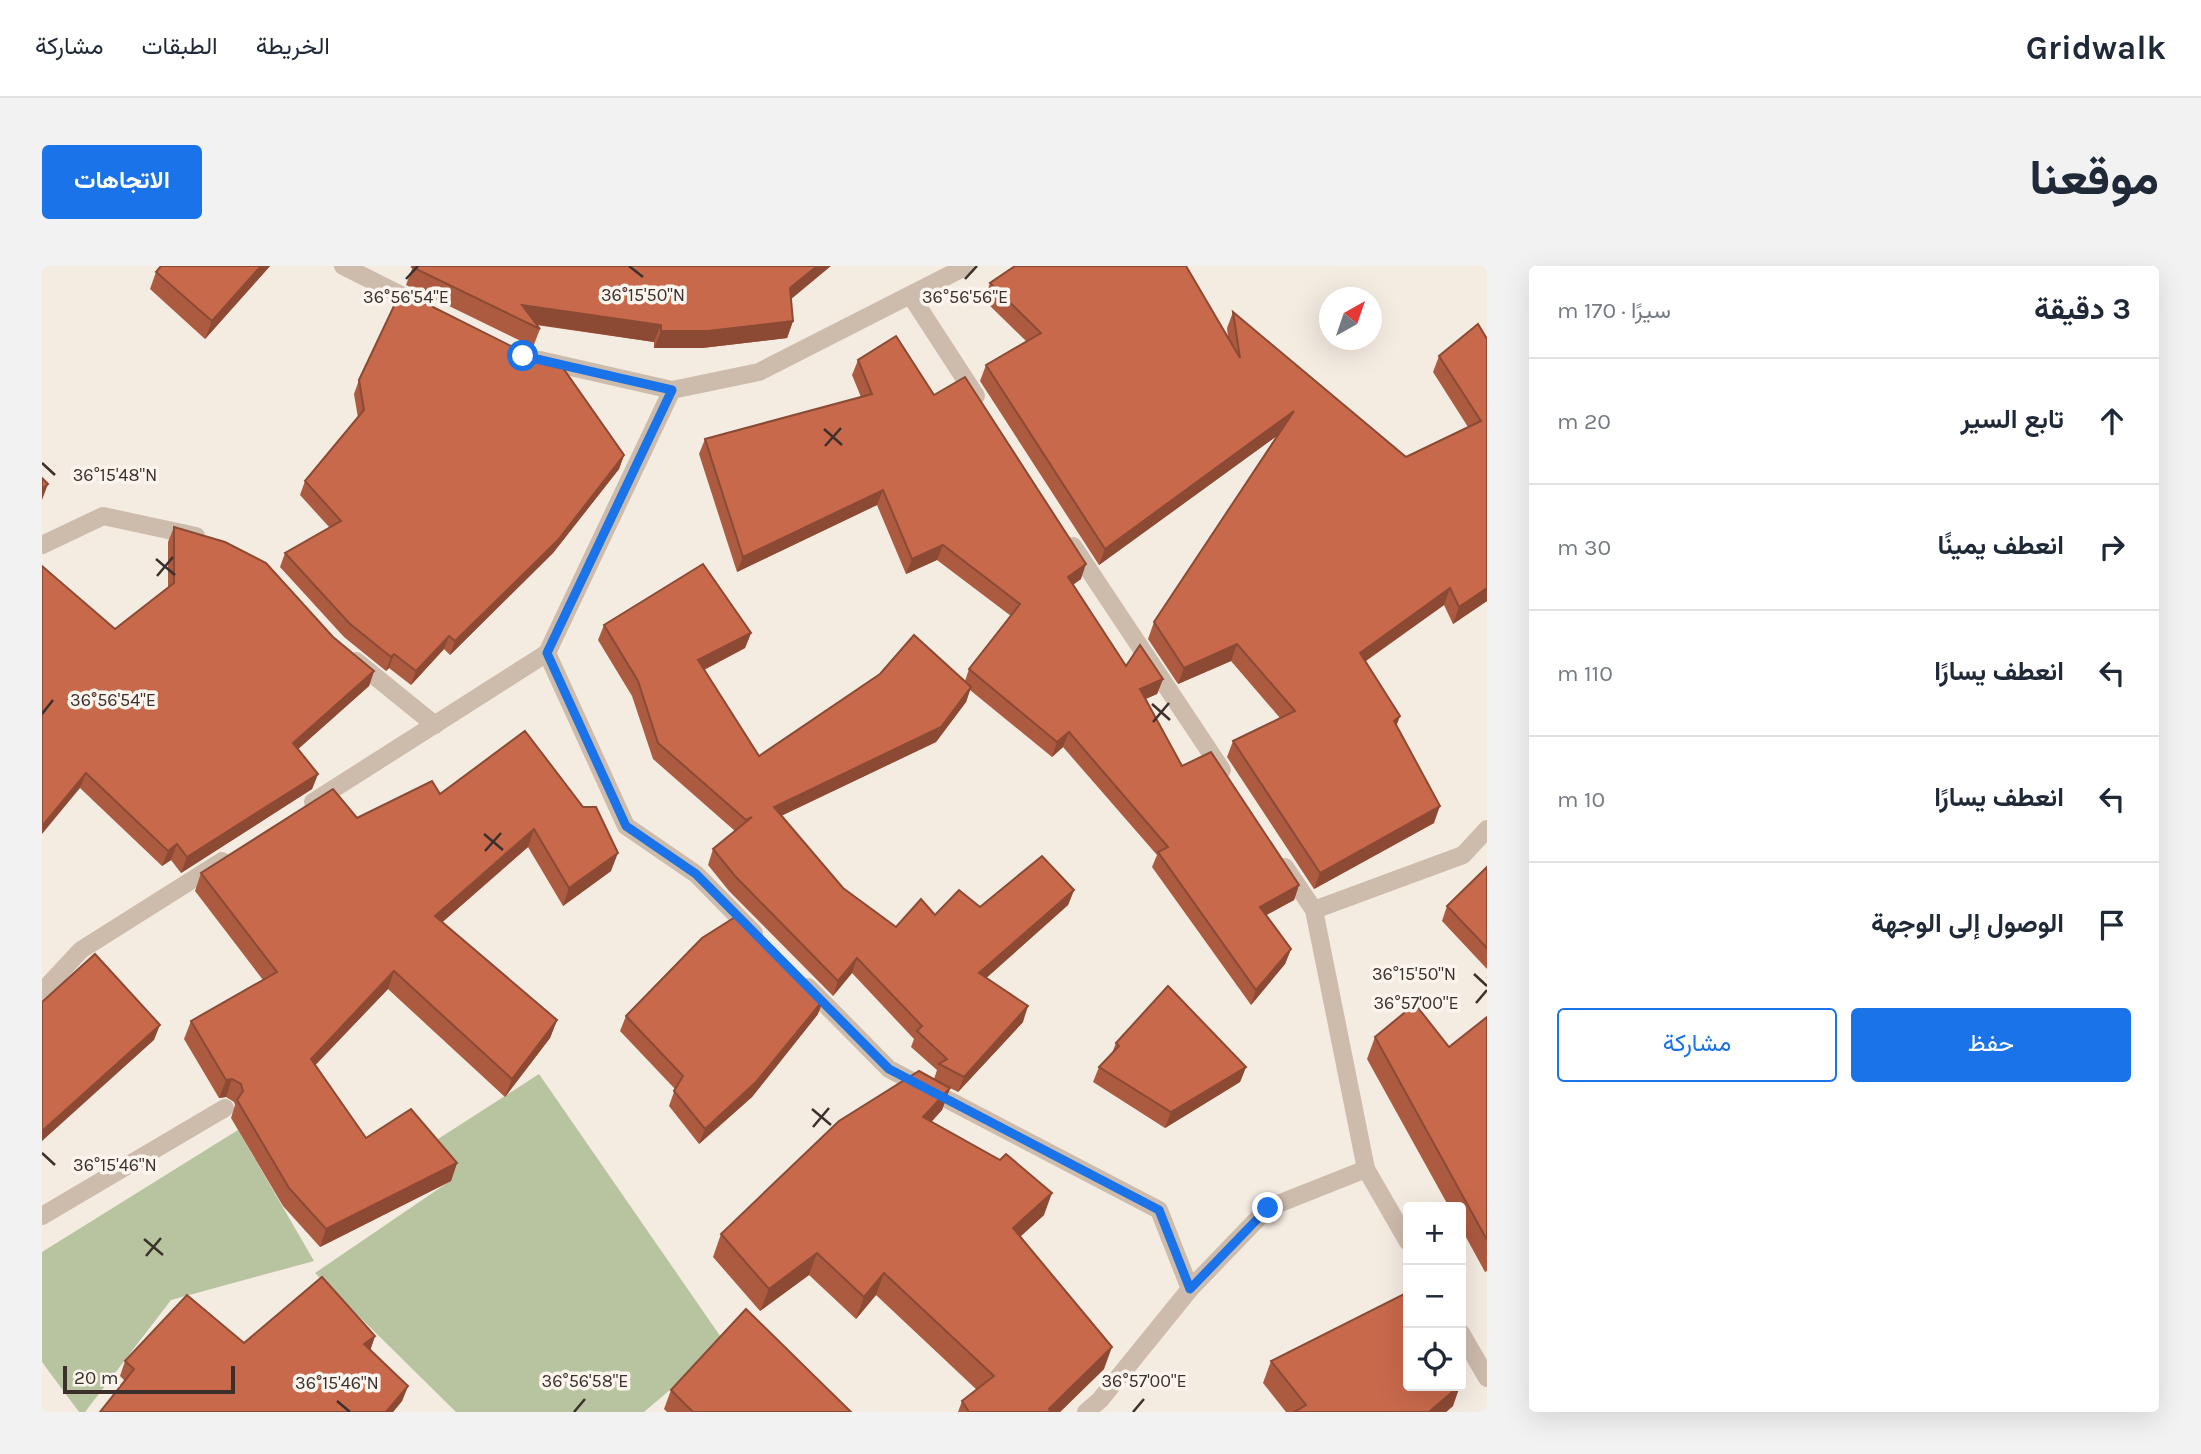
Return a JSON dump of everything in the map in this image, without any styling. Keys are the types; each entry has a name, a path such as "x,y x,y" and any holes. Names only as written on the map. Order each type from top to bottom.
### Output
{"street":[{"path":"343,266 439,314"},
{"path":"523,356 672,390 759,372 967,266"},
{"path":"911,296 984,409"},
{"path":"293,815 547,653 672,390"},
{"path":"42,545 103,516 206,538 218,544"},
{"path":"1065,533 1231,784"},
{"path":"346,653 435,725"},
{"path":"547,653 626,826 696,874 763,942"},
{"path":"1314,910 1463,855 1487,829"},
{"path":"42,992 82,950 234,853"},
{"path":"1276,853 1314,910 1366,1169 1403,1233"},
{"path":"792,971 889,1069 1159,1210 1190,1289"},
{"path":"42,1216 226,1108"},
{"path":"1086,1412 1100,1400 1190,1289 1268,1208 1366,1169"},
{"path":"1466,1342 1487,1378"}],"green space":[{"path":"539,1074 725,1343 644,1412 456,1412 315,1273 450,1181 424,1148"},
{"path":"238,1130 314,1261 171,1300 85,1412 79,1412 42,1362 42,1252"}],"building":[{"path":"161,266 261,266 212,321 156,272"},
{"path":"413,266 817,266 790,288 793,321 708,331 661,331 661,325 522,305 540,329"},
{"path":"1015,266 1186,266 1240,358 1233,312 1406,457 1481,421 1439,356 1478,324 1487,339 1487,588 1459,607 1450,588 1360,653 1400,716 1394,721 1440,806 1320,873 1233,741 1295,711 1237,644 1184,668 1154,622 1294,411 1105,549 986,365 1041,333 990,283"},
{"path":"401,291 523,352 558,361 624,455 558,540 455,641 449,636 416,671 394,654 391,657 349,623 285,553 341,521 305,481 364,410 359,380"},
{"path":"896,336 934,395 965,377 1086,564 1068,577 1126,666 1140,645 1163,679 1140,689 1182,766 1211,752 1299,885 1260,907 1291,949 1256,990 1158,852 1168,847 1069,732 1057,742 969,669 1020,604 943,545 912,559 883,490 743,557 705,439 872,394 858,360"},
{"path":"42,478 48,484 42,489"},
{"path":"174,527 225,542 266,563 333,637 374,671 293,743 318,774 187,857 177,844 168,851 86,773 42,826 42,566 115,629 174,583"},
{"path":"703,564 751,633 698,660 759,756 880,674 914,635 971,687 941,727 774,807 843,888 896,927 921,899 935,915 959,890 980,907 1042,856 1074,890 979,973 1028,1006 964,1077 939,1064 947,1059 917,1031 922,1026 857,958 838,981 735,876 713,849 752,817 746,820 658,743 638,681 604,625"},
{"path":"525,731 583,807 596,807 618,853 569,888 534,829 435,916 557,1020 512,1079 394,971 311,1059 366,1138 411,1109 457,1163 326,1229 289,1188 237,1100 243,1091 241,1084 232,1079 226,1080 191,1021 277,972 201,873 333,789 357,818 432,781 440,794"},
{"path":"1487,867 1487,948 1447,906"},
{"path":"740,914 824,999 757,1081 705,1129 674,1091 683,1076 626,1016 702,938"},
{"path":"95,954 160,1025 42,1131 42,1002"},
{"path":"1168,986 1246,1067 1171,1112 1099,1067 1119,1046 1116,1043"},
{"path":"1415,1004 1449,1047 1487,1017 1487,1240 1375,1037"},
{"path":"919,1071 950,1088 923,1117 1000,1160 1006,1154 1052,1193 1013,1228 1112,1347 1049,1409 1051,1412 969,1412 962,1401 994,1376 884,1273 864,1297 817,1253 769,1289 721,1234 839,1121"},
{"path":"322,1277 375,1336 364,1344 408,1386 386,1412 100,1412 134,1369 125,1361 187,1295 244,1343"},
{"path":"1403,1295 1403,1391 1453,1391 1429,1412 1294,1412 1306,1405 1271,1361"},
{"path":"746,1309 851,1412 693,1412 671,1390"}],"route":[{"path":"523,356 672,390 547,653 626,826 696,874 889,1069 1159,1210 1190,1289 1268,1208"}]}
